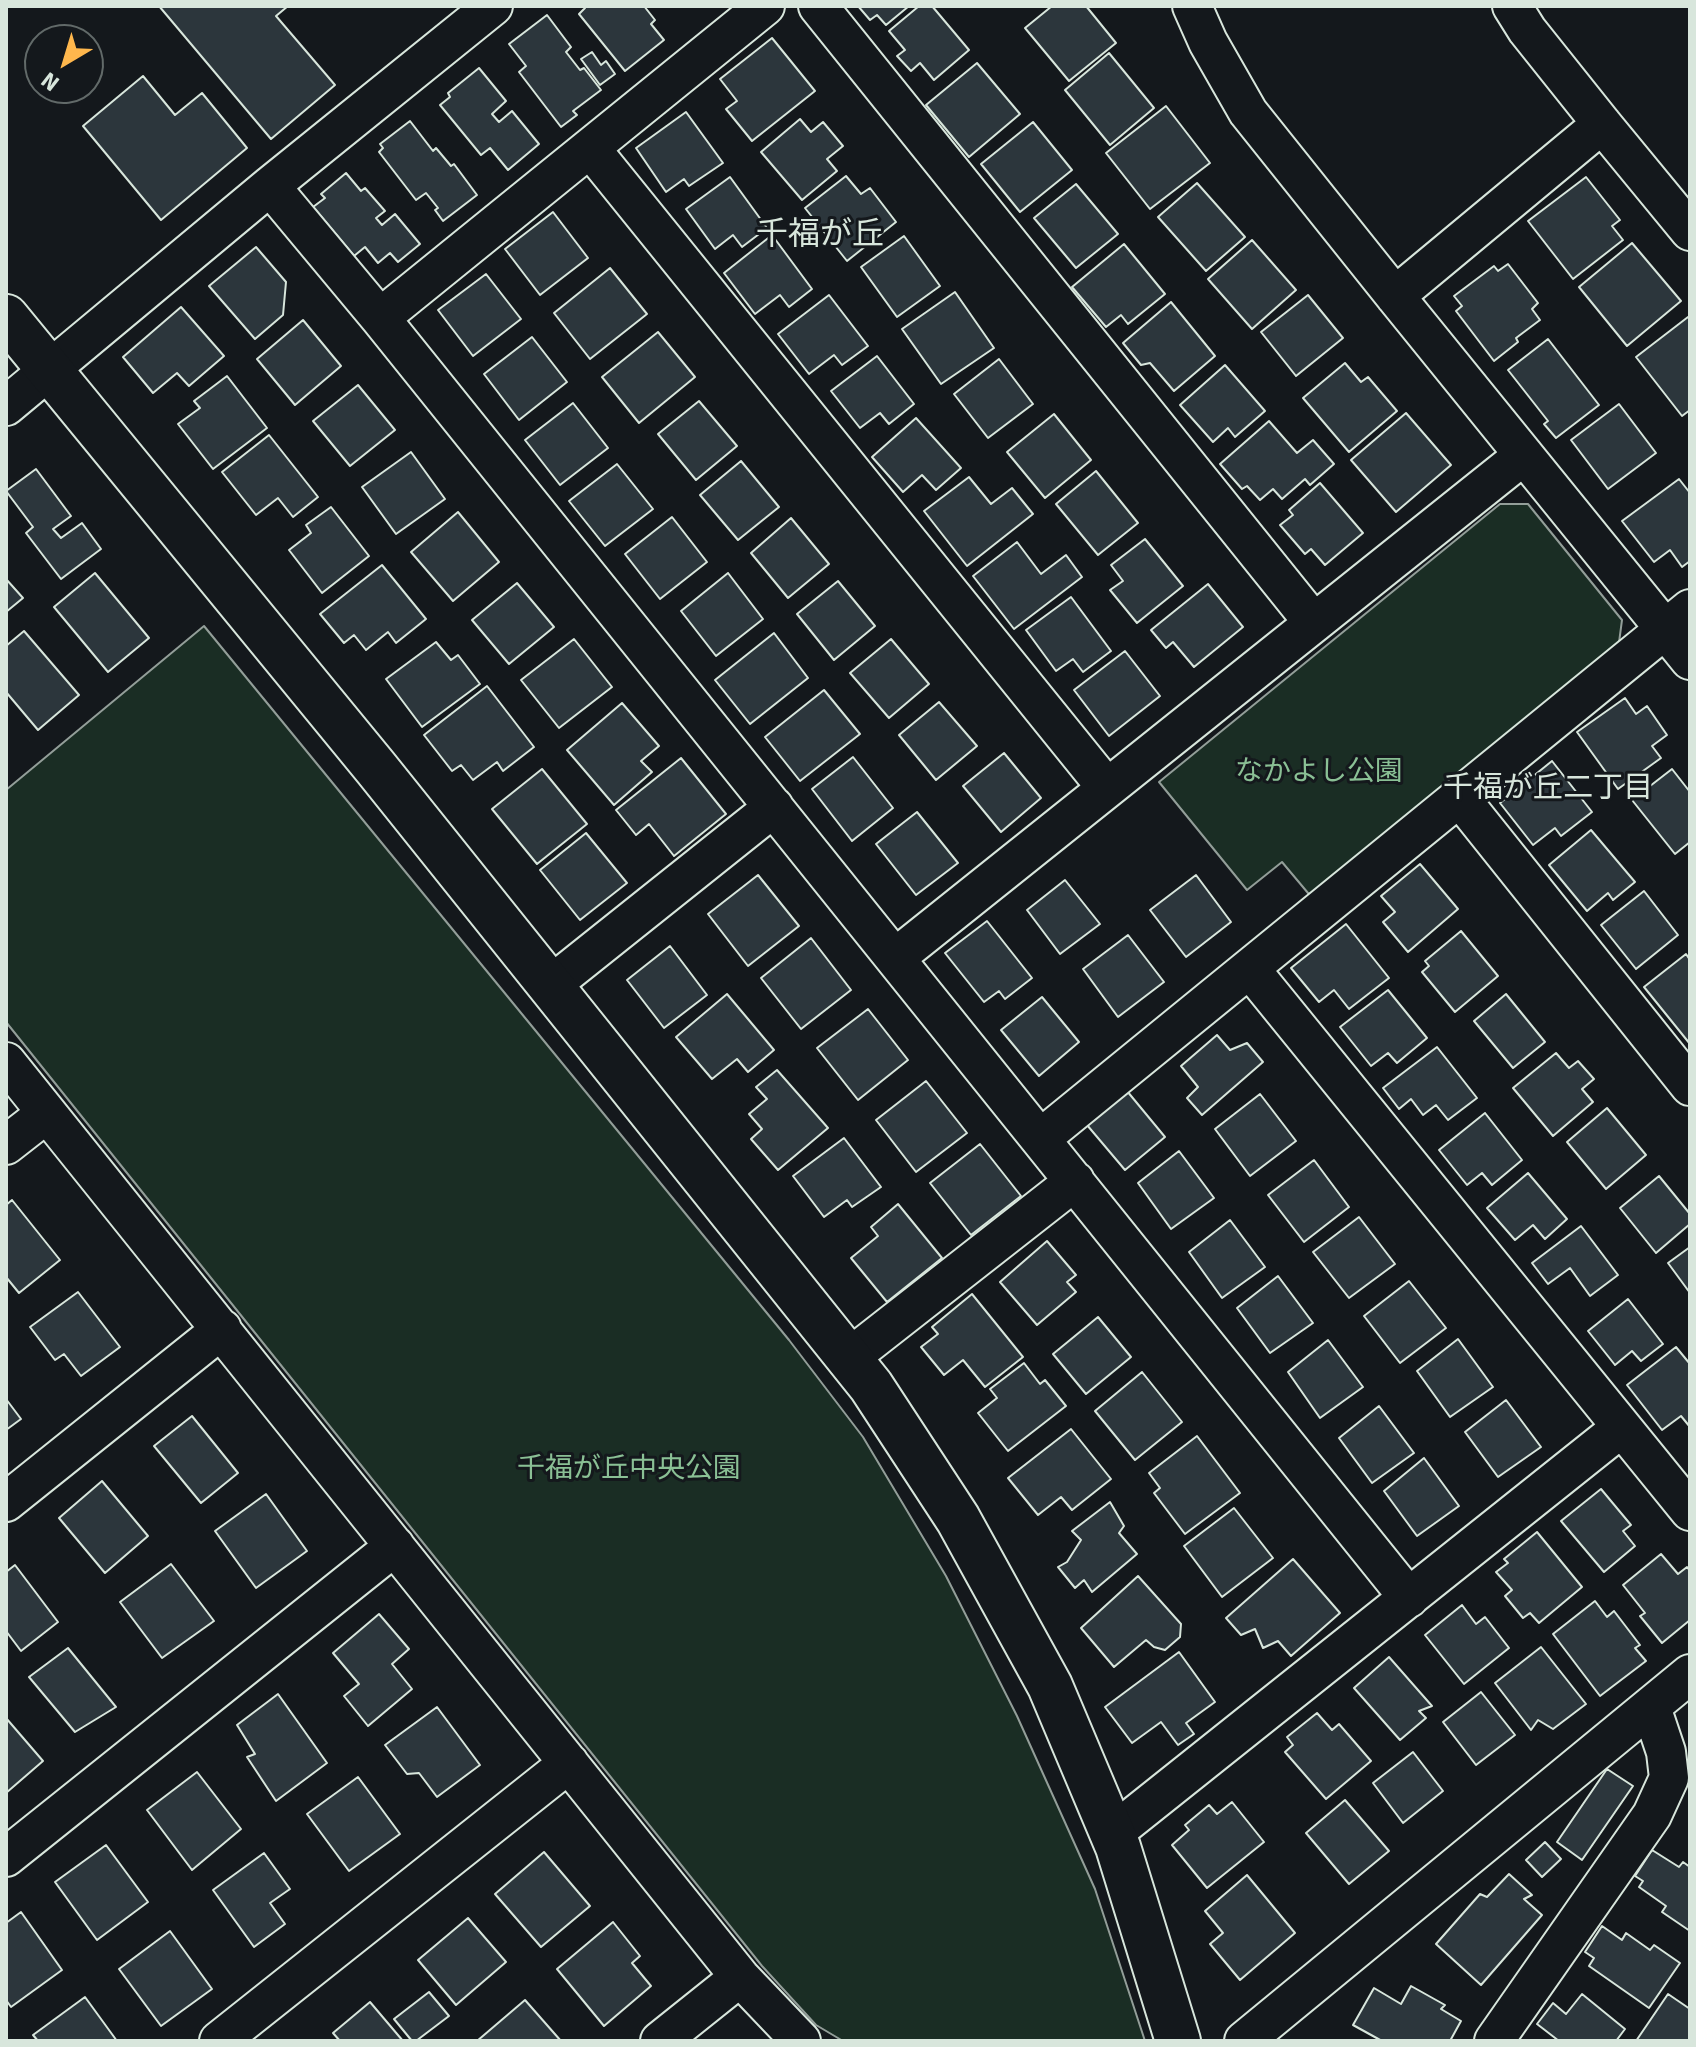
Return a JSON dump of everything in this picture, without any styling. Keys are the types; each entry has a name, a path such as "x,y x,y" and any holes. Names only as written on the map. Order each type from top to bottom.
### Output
{"street":[{"path":"6,406 270,186 493,6"},
{"path":"380,318 765,6"},
{"path":"818,6 1314,623"},
{"path":"1192,6 1208,42 1248,112 1524,455 1678,619 1690,660"},
{"path":"1512,6 1527,30 1690,231"},
{"path":"1395,296 1602,124"},
{"path":"590,148 1107,788"},
{"path":"270,186 380,318 1409,1598"},
{"path":"6,317 386,780 871,1386 958,1519 1050,1686 1112,1834 1178,2041"},
{"path":"895,958 1524,455"},
{"path":"1040,1139 1678,619"},
{"path":"1460,798 1690,1086"},
{"path":"551,985 774,807"},
{"path":"1250,969 1690,1511"},
{"path":"6,1062 740,1977 801,2041"},
{"path":"6,1145 47,1113"},
{"path":"849,1358 1075,1181"},
{"path":"6,1502 222,1329"},
{"path":"1112,1834 1621,1428"},
{"path":"6,1857 395,1546"},
{"path":"1244,2041 1690,1674"},
{"path":"1494,2041 1652,1815 1669,1778 1666,1752 1651,1707"},
{"path":"219,2041 569,1763"},
{"path":"660,2041 740,1977"}],"green space":[{"name":"なかよし公園","path":"1500,504 1528,504 1622,620 1618,650 1313,899 1282,862 1247,890 1159,782"},
{"name":"千福が丘中央公園","path":"204,626 789,1340 863,1437 946,1576 1017,1716 1095,1889 1145,2041 843,2041 816,2025 762,1966 6,1022 6,790"}],"building":[{"path":"159,6 288,6 276,16 335,85 271,139"},
{"path":"583,6 644,6 655,20 651,24 664,40 625,71 579,14 585,8"},
{"path":"858,6 909,6 886,25 877,15 870,20"},
{"path":"919,6 932,6 969,50 934,80 920,63 911,71 897,56 905,50 889,31"},
{"path":"1052,6 1086,6 1116,43 1069,81 1025,28"},
{"path":"547,15 571,47 566,52 580,70 584,68 601,90 573,111 577,115 561,127 519,72 526,66 509,44"},
{"path":"772,38 815,91 752,141 726,109 737,101 720,79"},
{"path":"592,52 601,65 606,61 615,74 600,85 581,59"},
{"path":"1109,53 1154,108 1110,145 1065,90"},
{"path":"977,63 1020,114 969,157 926,105"},
{"path":"479,68 506,101 492,114 499,122 512,111 539,144 508,170 490,148 481,155 440,105 450,97 448,93"},
{"path":"143,76 175,115 202,93 247,148 161,220 83,126"},
{"path":"1166,106 1210,163 1150,209 1106,153"},
{"path":"686,112 723,163 689,186 684,179 666,192 636,148"},
{"path":"800,119 811,132 823,122 843,146 827,159 837,171 802,200 761,152"},
{"path":"410,121 433,151 436,148 451,166 454,164 477,195 443,221 435,210 438,208 426,193 416,200 379,152 383,148 380,144"},
{"path":"1033,122 1072,170 1020,212 981,164"},
{"path":"346,173 361,191 365,188 385,211 376,218 382,225 395,214 420,244 398,262 390,253 378,263 365,247 354,256 313,207 325,198 321,194"},
{"path":"846,176 861,194 870,188 896,222 847,261 805,208"},
{"path":"730,177 767,228 742,247 733,235 715,249 686,209"},
{"path":"1586,177 1620,220 1612,226 1623,240 1573,279 1528,221"},
{"path":"1197,183 1245,237 1206,271 1158,217"},
{"path":"1076,184 1118,234 1076,268 1034,218"},
{"path":"553,212 588,258 540,295 505,249"},
{"path":"772,235 812,289 789,307 780,295 755,314 724,273"},
{"path":"904,236 940,286 897,317 861,267"},
{"path":"1252,240 1296,290 1252,329 1208,279"},
{"path":"1632,243 1681,301 1627,346 1579,287"},
{"path":"1124,244 1165,294 1128,324 1121,315 1106,327 1072,287"},
{"path":"256,247 286,282 283,315 255,339 209,286"},
{"path":"1508,264 1538,303 1532,309 1540,320 1516,338 1518,342 1494,361 1456,311 1462,306 1454,296 1494,266 1498,271"},
{"path":"610,268 647,314 590,359 554,313"},
{"path":"486,274 521,319 473,356 438,310"},
{"path":"955,292 994,348 941,384 902,329"},
{"path":"829,295 868,346 842,365 834,355 809,374 778,334"},
{"path":"1308,295 1343,338 1296,376 1261,332"},
{"path":"1171,302 1215,356 1174,391 1150,363 1141,365 1123,343"},
{"path":"181,307 224,356 189,386 177,373 153,393 123,357"},
{"path":"1688,317 1690,410 1682,416 1636,357"},
{"path":"303,320 341,366 295,405 257,359"},
{"path":"658,332 695,377 639,423 602,377"},
{"path":"532,337 567,382 519,420 484,374"},
{"path":"1548,339 1599,405 1556,438 1544,424 1548,421 1508,370"},
{"path":"877,356 914,404 889,424 880,413 860,428 831,391"},
{"path":"999,359 1033,404 988,438 954,394"},
{"path":"1345,363 1361,382 1368,377 1397,411 1349,452 1303,398"},
{"path":"1225,365 1265,411 1235,437 1228,428 1213,442 1180,405"},
{"path":"227,376 267,428 213,469 178,424 200,408 194,401"},
{"path":"358,385 395,430 350,466 313,421"},
{"path":"699,401 737,446 696,480 658,434"},
{"path":"573,403 608,448 560,485 525,440"},
{"path":"1619,404 1656,453 1608,489 1571,440"},
{"path":"1406,413 1451,465 1396,512 1351,460"},
{"path":"1054,414 1091,460 1045,498 1007,452"},
{"path":"916,418 961,468 936,490 922,475 903,492 872,457"},
{"path":"1269,421 1297,453 1313,440 1334,464 1310,485 1305,479 1282,499 1273,489 1260,500 1247,486 1242,489 1220,464"},
{"path":"269,435 318,497 293,517 278,498 256,515 222,472"},
{"path":"411,452 445,499 396,534 362,487"},
{"path":"741,461 779,507 738,540 700,495"},
{"path":"617,464 653,509 605,546 569,501"},
{"path":"36,469 71,516 53,529 61,538 82,523 101,549 61,579 26,533 33,527 6,491"},
{"path":"1096,471 1138,523 1098,555 1056,504"},
{"path":"969,477 991,504 1012,488 1033,514 967,566 924,511"},
{"path":"1679,479 1690,493 1690,561 1682,567 1670,550 1654,562 1622,521"},
{"path":"1320,483 1363,533 1325,565 1311,549 1305,554 1280,525 1293,515 1289,510"},
{"path":"331,507 369,556 322,593 289,550 311,533 306,525"},
{"path":"458,512 499,562 453,601 411,552"},
{"path":"672,517 707,562 660,599 625,554"},
{"path":"791,518 829,564 788,598 751,553"},
{"path":"1145,539 1183,586 1137,623 1110,590 1123,581 1111,565"},
{"path":"1017,542 1041,574 1066,555 1082,577 1014,629 973,576"},
{"path":"382,565 426,619 396,643 388,632 366,650 354,635 344,643 320,614"},
{"path":"95,573 149,638 108,672 54,607"},
{"path":"728,573 763,619 716,656 681,611"},
{"path":"6,579 23,598 6,612"},
{"path":"838,581 875,626 834,660 797,614"},
{"path":"517,583 554,627 509,664 472,620"},
{"path":"1208,584 1243,627 1194,667 1173,642 1166,648 1151,630"},
{"path":"1071,597 1111,651 1083,672 1073,659 1056,671 1026,630"},
{"path":"24,631 79,695 38,730 6,692 6,646"},
{"path":"774,633 808,678 750,724 715,680"},
{"path":"574,639 612,687 559,728 521,680"},
{"path":"891,639 929,684 889,718 850,673"},
{"path":"436,642 451,660 458,655 480,684 422,727 386,679"},
{"path":"1125,651 1160,696 1109,736 1074,690"},
{"path":"487,686 534,747 503,771 497,762 473,780 461,765 452,771 424,735"},
{"path":"824,690 860,734 800,781 765,737"},
{"path":"1625,698 1636,714 1647,706 1667,735 1652,746 1661,758 1618,789 1577,732"},
{"path":"939,702 977,746 936,780 899,735"},
{"path":"622,703 659,746 641,761 652,772 614,805 567,750"},
{"path":"1004,753 1041,798 1001,832 963,786"},
{"path":"853,757 893,808 852,841 812,789"},
{"path":"681,758 726,814 674,856 649,824 636,835 616,810"},
{"path":"1552,761 1592,812 1561,836 1555,828 1533,845 1500,803"},
{"path":"542,769 587,824 537,864 492,809"},
{"path":"1672,769 1690,792 1690,842 1675,854 1632,800"},
{"path":"917,812 958,863 916,895 876,844"},
{"path":"1591,830 1635,882 1613,900 1608,893 1587,911 1549,865"},
{"path":"586,833 627,883 580,920 540,870"},
{"path":"1420,864 1458,909 1408,952 1383,922 1395,912 1381,896"},
{"path":"758,875 799,926 748,966 708,914"},
{"path":"1196,875 1231,922 1186,957 1150,910"},
{"path":"1065,880 1100,924 1060,954 1027,910"},
{"path":"1644,891 1678,935 1636,969 1601,925"},
{"path":"987,921 1032,978 1005,999 999,991 984,1002 945,953"},
{"path":"1346,924 1389,978 1349,1009 1334,990 1319,1002 1291,968"},
{"path":"1461,931 1498,976 1455,1012 1422,972 1429,966 1425,961"},
{"path":"1128,935 1164,982 1118,1017 1083,969"},
{"path":"811,938 851,990 801,1029 761,978"},
{"path":"670,946 707,995 664,1028 627,980"},
{"path":"1686,954 1690,960 1690,1044 1644,987"},
{"path":"1388,990 1427,1038 1397,1063 1388,1053 1371,1066 1340,1027"},
{"path":"727,994 774,1050 748,1072 737,1059 712,1079 676,1037"},
{"path":"1506,994 1545,1042 1513,1068 1474,1021"},
{"path":"1042,997 1079,1042 1039,1076 1001,1030"},
{"path":"868,1009 908,1060 858,1100 817,1048"},
{"path":"1217,1035 1230,1050 1247,1043 1263,1062 1202,1115 1187,1098 1198,1087 1181,1066"},
{"path":"1437,1047 1477,1098 1448,1120 1436,1105 1423,1115 1411,1099 1399,1109 1383,1088"},
{"path":"1556,1053 1569,1068 1578,1061 1594,1079 1582,1089 1593,1102 1553,1136 1513,1088"},
{"path":"777,1070 828,1128 778,1170 751,1139 762,1129 749,1114 767,1099 756,1087"},
{"path":"926,1081 967,1133 916,1172 876,1120"},
{"path":"1127,1091 1165,1137 1125,1170 1087,1125"},
{"path":"1260,1094 1296,1141 1250,1176 1215,1129"},
{"path":"1607,1108 1646,1155 1606,1189 1567,1142"},
{"path":"1485,1113 1522,1160 1492,1185 1482,1173 1467,1185 1439,1150"},
{"path":"844,1138 881,1187 852,1207 847,1200 824,1217 793,1176"},
{"path":"980,1144 1021,1196 971,1235 930,1183"},
{"path":"1179,1151 1214,1198 1171,1229 1138,1183"},
{"path":"1314,1160 1349,1207 1304,1242 1268,1195"},
{"path":"1528,1173 1567,1219 1545,1239 1533,1225 1515,1240 1487,1208"},
{"path":"1659,1176 1690,1214 1690,1224 1656,1253 1620,1208"},
{"path":"12,1200 60,1260 19,1293 6,1277 6,1205"},
{"path":"898,1204 942,1258 887,1302 851,1258 878,1236 871,1227"},
{"path":"1359,1217 1395,1264 1349,1298 1313,1252"},
{"path":"1230,1220 1265,1267 1222,1298 1189,1252"},
{"path":"1581,1226 1618,1275 1590,1296 1570,1268 1548,1284 1532,1263"},
{"path":"1047,1241 1076,1275 1067,1282 1076,1292 1037,1325 1000,1282"},
{"path":"1690,1247 1690,1293 1668,1263"},
{"path":"1278,1276 1313,1323 1270,1353 1237,1308"},
{"path":"1409,1281 1446,1328 1400,1363 1364,1316"},
{"path":"78,1292 120,1347 81,1376 64,1354 55,1360 30,1327"},
{"path":"972,1294 1023,1357 985,1387 963,1360 944,1375 921,1347 938,1334 932,1327"},
{"path":"1628,1299 1663,1344 1641,1361 1632,1351 1615,1365 1588,1331"},
{"path":"1098,1317 1131,1357 1086,1394 1053,1354"},
{"path":"1458,1339 1493,1387 1450,1417 1417,1371"},
{"path":"1328,1340 1363,1387 1320,1418 1288,1372"},
{"path":"1676,1347 1690,1364 1690,1427 1681,1416 1662,1430 1627,1385"},
{"path":"1024,1363 1040,1384 1045,1380 1066,1406 1008,1451 978,1413 997,1398 990,1389"},
{"path":"1142,1372 1182,1422 1135,1460 1095,1411"},
{"path":"6,1399 21,1419 6,1430"},
{"path":"1506,1400 1541,1447 1498,1477 1465,1432"},
{"path":"1379,1406 1414,1453 1372,1483 1339,1438"},
{"path":"192,1416 238,1473 201,1503 154,1446"},
{"path":"1071,1429 1111,1479 1072,1510 1061,1497 1038,1515 1008,1478"},
{"path":"1197,1436 1240,1493 1185,1534 1154,1493 1160,1488 1149,1473"},
{"path":"1424,1458 1459,1506 1417,1536 1384,1491"},
{"path":"102,1481 148,1536 105,1573 59,1518"},
{"path":"1601,1489 1631,1525 1623,1531 1635,1546 1604,1572 1561,1521"},
{"path":"266,1494 307,1551 256,1588 215,1531"},
{"path":"1110,1502 1124,1526 1119,1533 1137,1554 1092,1592 1084,1580 1075,1588 1058,1567 1067,1562 1081,1540 1072,1531"},
{"path":"1234,1508 1273,1558 1222,1597 1184,1546"},
{"path":"1537,1532 1582,1587 1539,1623 1530,1613 1523,1618 1505,1596 1512,1590 1496,1572 1508,1563 1504,1559"},
{"path":"1661,1554 1678,1574 1687,1567 1690,1571 1690,1620 1662,1643 1640,1616 1645,1613 1623,1585"},
{"path":"1293,1559 1340,1613 1291,1656 1278,1641 1263,1648 1255,1629 1241,1635 1226,1618"},
{"path":"171,1564 214,1621 162,1658 120,1602"},
{"path":"15,1565 58,1622 21,1651 6,1631 6,1572"},
{"path":"1138,1576 1181,1624 1180,1637 1165,1650 1154,1647 1146,1640 1114,1667 1081,1628"},
{"path":"1595,1601 1607,1617 1614,1611 1640,1645 1635,1648 1646,1661 1600,1696 1553,1634"},
{"path":"1462,1605 1476,1624 1485,1617 1509,1648 1464,1684 1425,1635"},
{"path":"379,1614 409,1649 392,1664 412,1689 368,1726 344,1696 359,1684 333,1653"},
{"path":"1541,1647 1586,1704 1553,1729 1538,1720 1531,1730 1495,1683"},
{"path":"68,1648 116,1707 75,1732 29,1677"},
{"path":"1179,1652 1215,1702 1186,1723 1194,1734 1178,1745 1161,1722 1132,1743 1105,1707"},
{"path":"1389,1657 1432,1706 1419,1711 1426,1718 1400,1740 1354,1688"},
{"path":"1481,1692 1515,1735 1476,1765 1443,1722"},
{"path":"278,1694 327,1763 276,1801 247,1757 255,1754 237,1725"},
{"path":"437,1707 480,1765 437,1797 419,1773 407,1774 385,1745"},
{"path":"1317,1713 1332,1730 1339,1724 1371,1761 1326,1799 1285,1752 1293,1745 1287,1737"},
{"path":"6,1718 43,1761 6,1793"},
{"path":"1413,1752 1443,1791 1403,1823 1373,1783"},
{"path":"1607,1769 1633,1786 1582,1860 1557,1842"},
{"path":"197,1772 241,1829 192,1870 147,1810"},
{"path":"358,1777 400,1834 349,1871 307,1814"},
{"path":"1345,1800 1389,1851 1349,1884 1306,1833"},
{"path":"1232,1802 1264,1842 1207,1888 1172,1845 1189,1830 1185,1825 1209,1805 1217,1814"},
{"path":"1545,1842 1561,1859 1542,1877 1526,1860"},
{"path":"106,1845 148,1902 97,1940 55,1882"},
{"path":"1652,1850 1679,1867 1683,1862 1690,1867 1690,1931 1662,1912 1666,1906 1639,1887 1643,1881 1635,1876"},
{"path":"544,1852 590,1906 541,1947 495,1894"},
{"path":"264,1853 290,1889 270,1903 285,1924 254,1947 213,1890"},
{"path":"1509,1874 1532,1895 1524,1899 1542,1915 1481,1985 1436,1944 1480,1894 1487,1897"},
{"path":"1247,1875 1295,1933 1240,1980 1210,1944 1223,1933 1205,1911"},
{"path":"21,1912 62,1970 11,2007 6,2000 6,1923"},
{"path":"468,1918 506,1962 456,2005 418,1960"},
{"path":"613,1922 640,1956 632,1963 651,1986 604,2026 557,1969"},
{"path":"1602,1926 1622,1940 1626,1933 1650,1950 1654,1945 1680,1963 1649,2008 1589,1966 1594,1958 1585,1952"},
{"path":"170,1931 212,1989 161,2026 119,1969"},
{"path":"1411,1986 1445,2005 1441,2009 1461,2021 1450,2041 1382,2041 1353,2025 1374,1988 1401,2004"},
{"path":"429,1992 449,2016 412,2041 394,2019"},
{"path":"1582,1994 1625,2029 1616,2041 1559,2041 1537,2024 1553,2003 1566,2014"},
{"path":"1668,1994 1690,2009 1690,2041 1636,2041"},
{"path":"85,1997 117,2041 38,2041 33,2035"},
{"path":"525,2000 561,2041 477,2041"},
{"path":"370,2002 403,2041 340,2041 333,2033"}],"district":[{"name":"千福が丘","path":"820,236"},
{"name":"千福が丘二丁目","path":"1548,789"}]}
